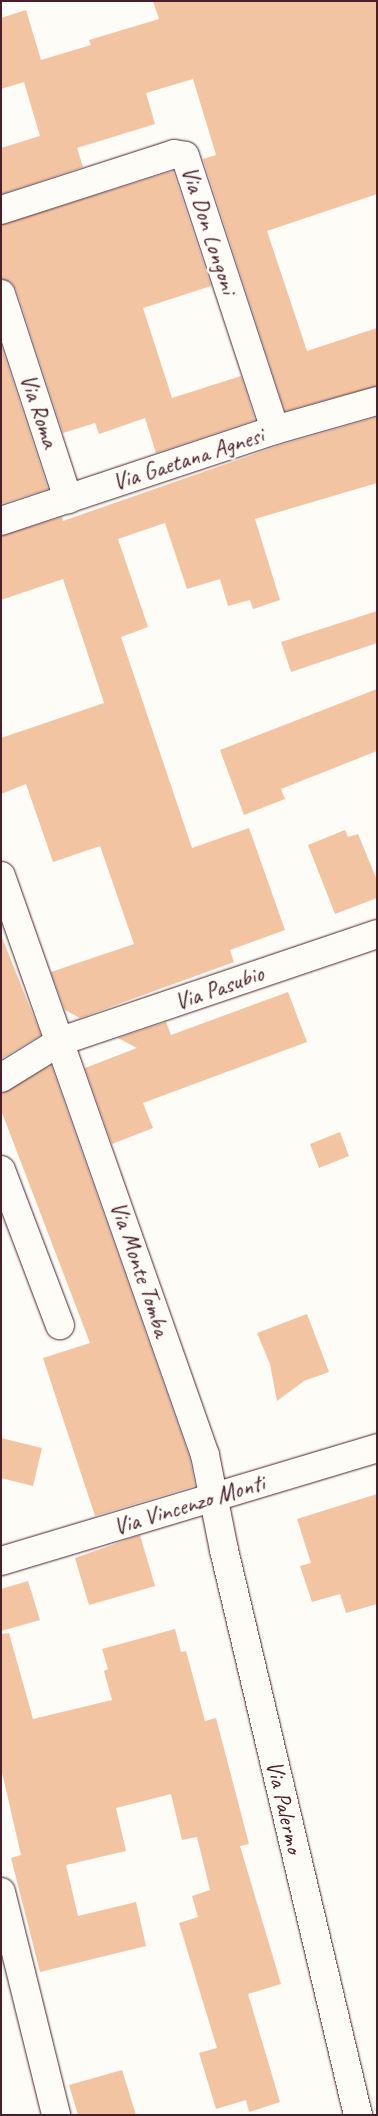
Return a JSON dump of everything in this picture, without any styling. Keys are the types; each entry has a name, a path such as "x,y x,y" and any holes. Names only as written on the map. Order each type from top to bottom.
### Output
{"street":[{"name":"Via Don Longoni","path":"1,210 174,154 185,156 275,430"},
{"name":"Via Roma","path":"1,294 68,499"},
{"name":"Via Gaetana Agnesi","path":"1,521 275,430 377,401"},
{"name":"Via Monte Tomba","path":"1,876 61,1041 205,1455 215,1497"},
{"name":"Via Pasubio","path":"61,1041 377,934"},
{"path":"1,1078 61,1041"},
{"path":"1,1170 60,1325"},
{"name":"Via Vincenzo Monti","path":"1,1561 377,1448"},
{"name":"Via Palermo","path":"215,1497 226,1560 358,2115"},
{"path":"1,1892 56,2115"}],"building":[{"path":"153,1 377,1 377,194 267,231 307,351 377,328 377,386 285,411 203,159 216,155 193,79 146,93 155,124 77,148 83,167 1,194 1,148 40,136 24,82 1,89 1,18 26,10 41,60 91,45 89,40 159,19"},
{"path":"173,171 211,286 143,308 172,398 241,376 255,420 156,453 145,418 99,434 95,423 63,433 16,289 11,282 1,279 1,225"},
{"path":"1,345 48,489 1,504"},
{"path":"377,417 377,483 255,519 280,600 253,609 250,600 228,606 220,579 187,589 165,523 118,539 148,627 121,637 192,848 249,828 285,930 230,950 234,962 80,1018 65,1010 51,972 134,944 100,846 53,862 26,784 1,794 1,738 104,703 63,579 1,600 1,536 62,517 63,521 280,445"},
{"path":"377,611 377,643 291,672 281,642"},
{"path":"377,689 377,751 281,789 285,799 244,815 220,750"},
{"path":"345,830 348,837 358,834 377,880 377,898 335,914 308,845"},
{"path":"1,935 41,1035 1,1059"},
{"path":"288,992 307,1042 143,1103 153,1128 112,1144 85,1068 137,1048 118,1038 166,1022 171,1035"},
{"path":"51,1065 190,1459 195,1486 95,1516 43,1358 90,1343 1,1110 1,1094"},
{"path":"340,1132 349,1156 319,1168 310,1144"},
{"path":"307,1314 329,1372 304,1381 277,1401 270,1364 257,1333"},
{"path":"1,1438 42,1448 33,1486 1,1478"},
{"path":"377,1494 377,1604 346,1613 340,1594 312,1602 300,1566 311,1563 297,1519"},
{"path":"140,1535 155,1586 89,1605 75,1558"},
{"path":"28,1581 40,1620 1,1631 1,1589"},
{"path":"175,1629 181,1652 186,1651 205,1721 216,1718 249,1844 240,1846 281,1984 248,1994 280,2102 249,2112 246,2100 216,2109 199,2053 217,2048 179,1923 198,1917 192,1896 210,1890 197,1837 182,1840 171,1794 116,1808 126,1851 66,1865 78,1916 136,1902 146,1946 40,1972 11,1858 21,1855 1,1768 1,1634 9,1633 33,1719 112,1700 104,1671 108,1669 102,1649"},
{"path":"122,2070 136,2115 78,2115 69,2085"}]}
